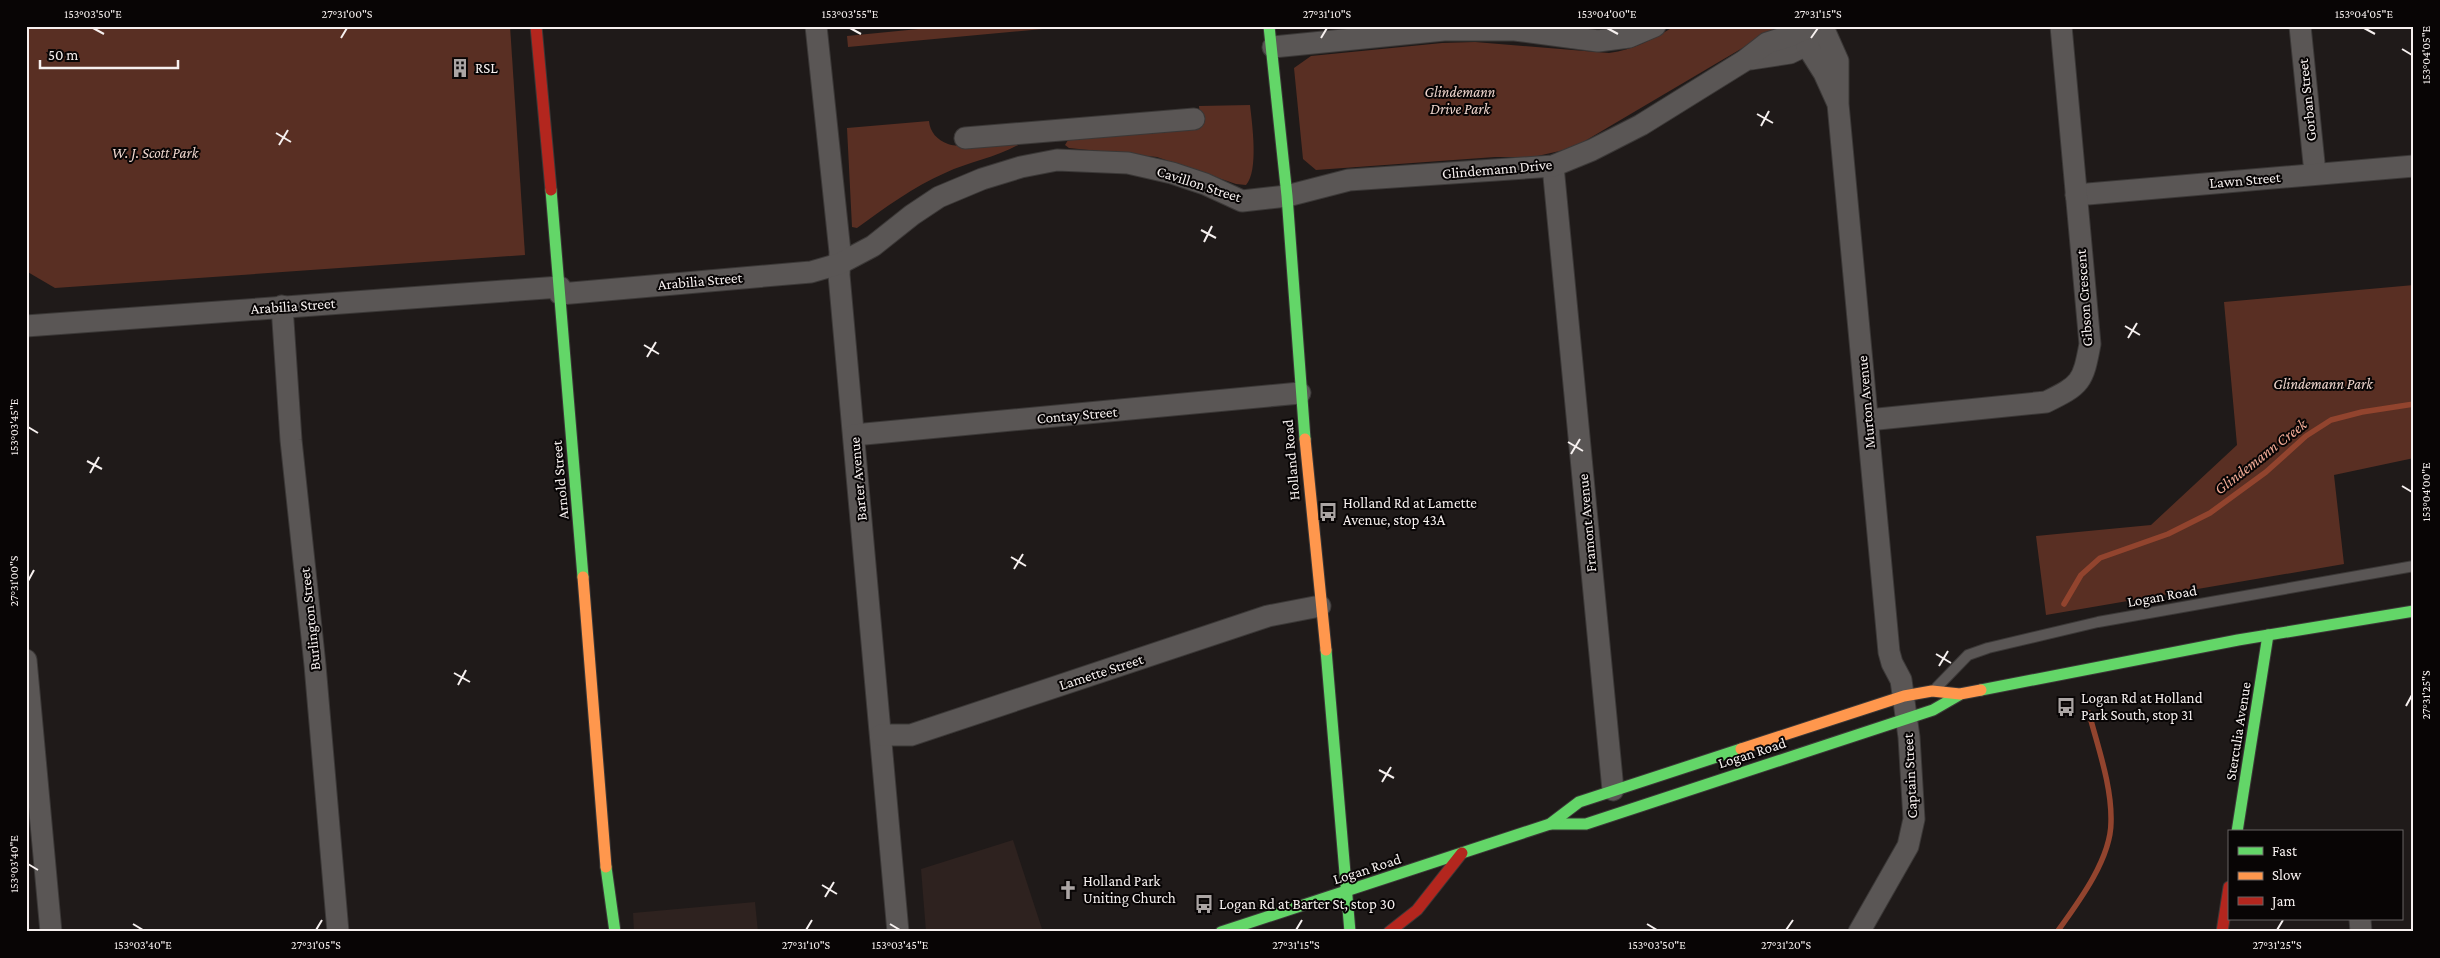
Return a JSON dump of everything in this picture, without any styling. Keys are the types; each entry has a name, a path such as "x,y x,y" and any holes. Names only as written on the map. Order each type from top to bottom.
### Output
{"main road":[{"name":"Arnold Street","path":"536,26 560,290 604,848 615,932"},
{"name":"Holland Road","path":"1269,26 1273,47 1287,196 1300,394 1330,696 1350,932"},
{"name":"Logan Road","path":"1550,824 1579,802 1904,696 1932,692 1960,694 2268,635 2414,611"},
{"name":"Sterculia Avenue","path":"2237,830 2268,635"},
{"name":"Logan Road","path":"1221,932 1550,824 1586,824 1933,710 1960,694"},
{"path":"1389,932 1417,910 1462,853"},
{"path":"2222,932 2228,893"}],"street":[{"name":"Barter Avenue","path":"816,26 898,932"},
{"path":"1273,47 1444,30 1533,29 1598,41 1629,37 1655,26"},
{"name":"Gibson Crescent","path":"1868,420 2046,402 2072,390 2085,370 2090,344 2061,26"},
{"name":"Gorban Street","path":"2300,26 2315,173"},
{"name":"Glindemann Drive","path":"1287,196 1349,180 1553,166 1592,150 1641,125 1744,62 1790,52 1818,32"},
{"name":"Murton Avenue","path":"1818,32 1838,61 1838,104 1889,652 1892,663 1901,680 1904,696"},
{"path":"965,138 1194,119"},
{"path":"1046,132 1050,162"},
{"name":"Cavillon Street","path":"839,264 873,246 912,215 939,198 982,179 1021,166 1084,160 1128,163 1172,173 1205,184 1242,201 1287,196"},
{"name":"Framont Avenue","path":"1553,166 1613,790"},
{"name":"Lawn Street","path":"2076,195 2414,166"},
{"name":"Arabilia Street","path":"26,326 282,306 560,290 811,272 839,264"},
{"name":"Burlington Street","path":"282,306 292,440 315,665 338,932"},
{"name":"Contay Street","path":"854,435 1300,394"},
{"name":"Lamette Street","path":"881,735 911,735 1268,616 1320,606"},
{"path":"26,660 51,932"},
{"name":"Captain Street","path":"1859,932 1911,838 1914,818 1904,696"}],"lane":[{"name":"Logan Road","path":"1932,692 1968,655 1988,648 2098,622 2414,566"}],"shaded area":[{"path":"1013,840 1043,932 926,932 921,869"},
{"path":"755,902 758,932 634,932 633,913"}],"green space":[{"name":"W. J. Scott Park","path":"26,26 510,26 525,255 55,288 26,271"},
{"path":"949,26 1075,26 848,47 847,36"},
{"name":"Glindemann Drive Park","path":"1675,26 1797,26 1756,40 1573,148 1533,157 1495,157 1316,170 1303,159 1294,68 1311,56 1442,43 1475,42 1609,53 1635,47"},
{"path":"1250,105 1254,158 1250,178 1246,185 1236,184 1157,157 1069,148 1065,145 1068,140 1201,128 1199,106"},
{"path":"929,121 935,135 948,144 973,146 1023,142 933,179 900,198 857,228 852,227 847,128"},
{"name":"Glindemann Park","path":"2414,285 2414,458 2334,475 2344,564 2046,615 2036,536 2151,525 2237,445 2224,302"}],"waterway":[{"name":"Glindemann Creek","path":"2064,604 2081,575 2100,558 2168,534 2210,513 2266,472 2306,436 2331,420 2362,412 2414,404"},
{"name":"Glindemann Creek","path":"2057,932 2092,880 2106,851 2110,836 2111,808 2109,795 2104,767 2089,713"}],"traffic: fast":[{"path":"1269,26 1287,196 1305,439"},
{"path":"551,190 583,577"},
{"path":"1981,690 2238,640 2414,611"},
{"path":"2237,830 2268,635"},
{"path":"1326,650 1350,932"},
{"path":"1550,824 1586,824 1933,710 1959,695"},
{"path":"1221,932 1550,824 1579,802 1741,749"},
{"path":"606,867 615,932"}],"traffic: slow":[{"path":"1305,439 1326,650"},
{"path":"583,577 606,867"},
{"path":"1741,749 1904,696 1932,691 1960,694 1981,690"}],"traffic: jam":[{"path":"536,26 551,190"},
{"path":"1389,932 1417,910 1462,853"},
{"path":"2222,932 2228,893"}],"place":[{"name":"RSL","path":"460,68"},
{"name":"Holland Rd at Lamette Avenue, stop 43A","path":"1328,512"},
{"name":"Logan Rd at Holland Park South, stop 31","path":"2066,707"},
{"name":"Holland Park Uniting Church","path":"1068,890"},
{"name":"Logan Rd at Barter St, stop 30","path":"1204,904"}]}
